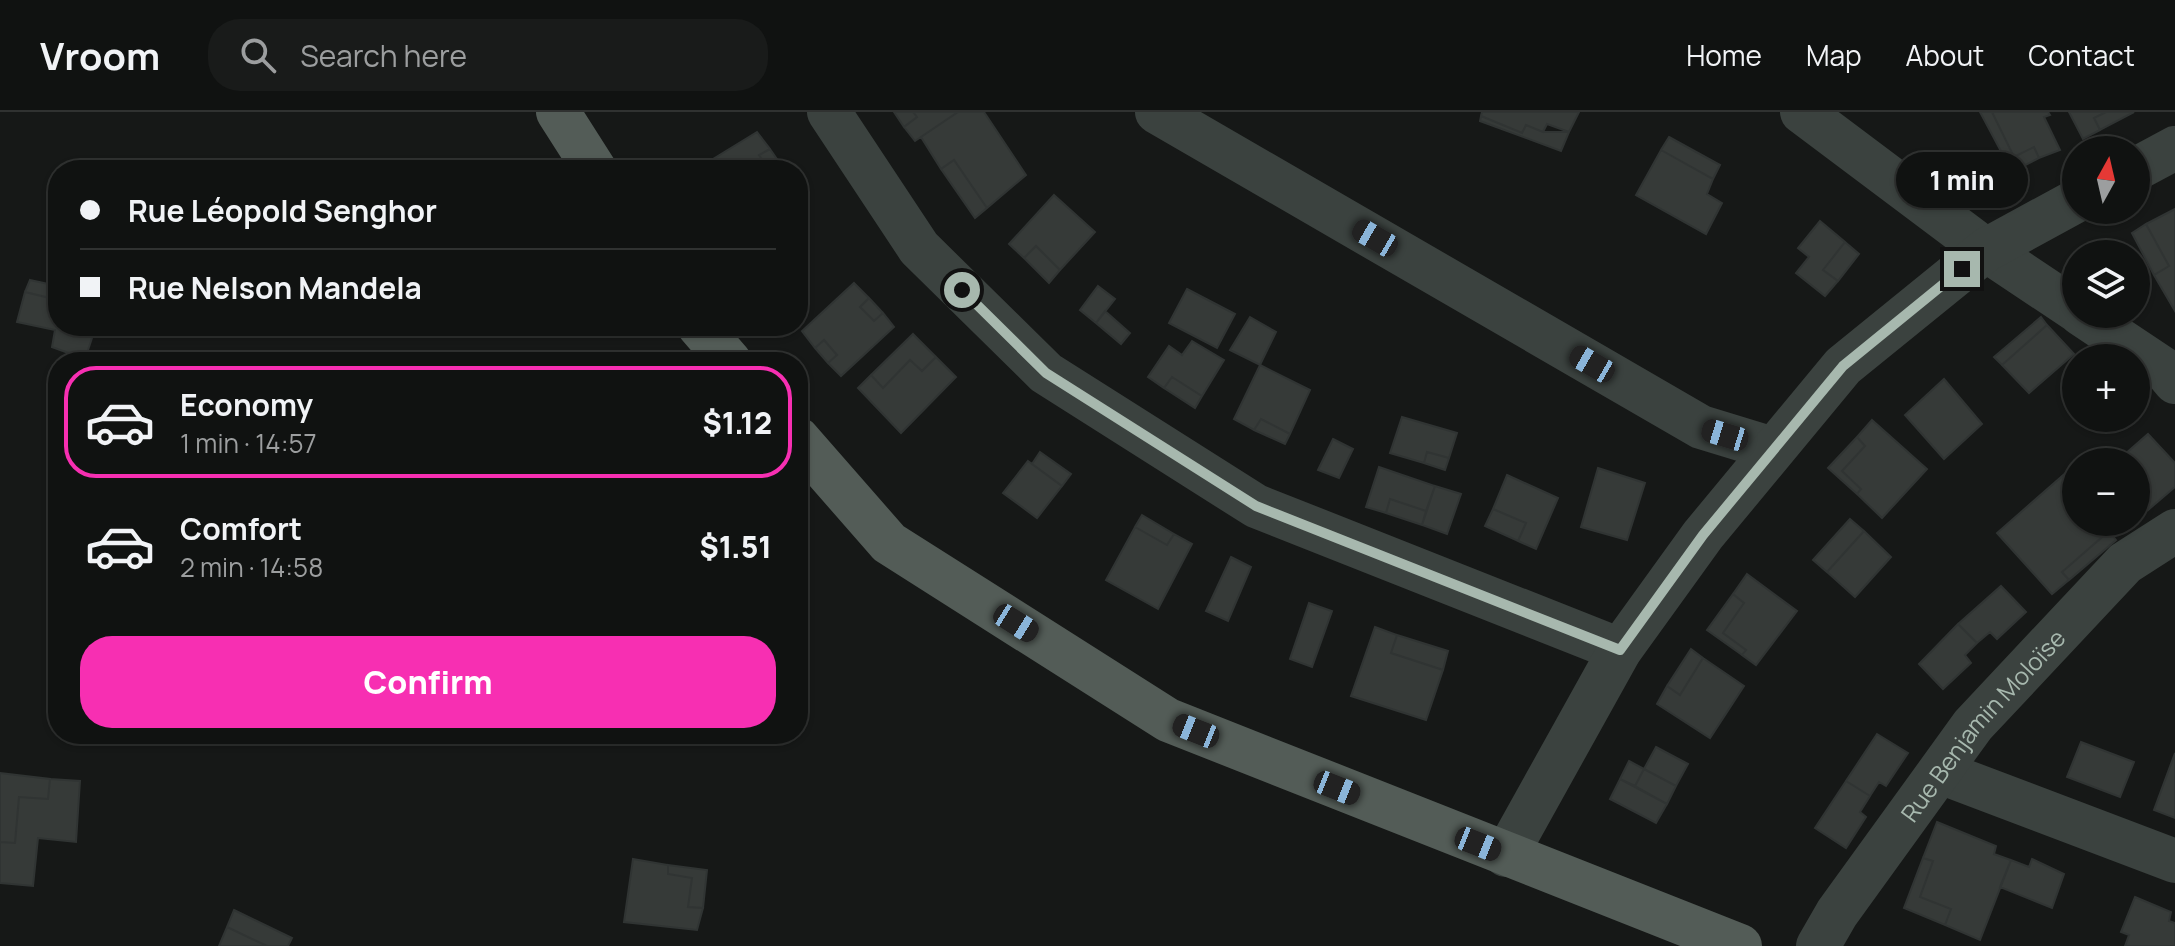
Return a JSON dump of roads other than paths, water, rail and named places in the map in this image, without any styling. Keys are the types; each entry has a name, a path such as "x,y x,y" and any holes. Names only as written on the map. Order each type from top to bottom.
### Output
{"main road":[{"path":"558,112 589,160"},
{"path":"708,336 721,352"},
{"path":"808,450 889,543 1168,720 1740,946"}],"street":[{"path":"829,112 919,248 1046,373 1256,506 1620,650"},
{"path":"1157,112 1701,427 1773,449"},
{"path":"1802,112 1986,250 2062,301"},
{"path":"2150,161 2175,148"},
{"path":"1506,855 1620,650 1703,535 1843,366 1986,250 2062,209"},
{"path":"2102,328 2165,370 2175,382"},
{"name":"Rue Benjamin Moloïse","path":"1818,946 1837,913 1973,725 2125,563 2175,531"},
{"path":"1940,772 2175,861"}]}
